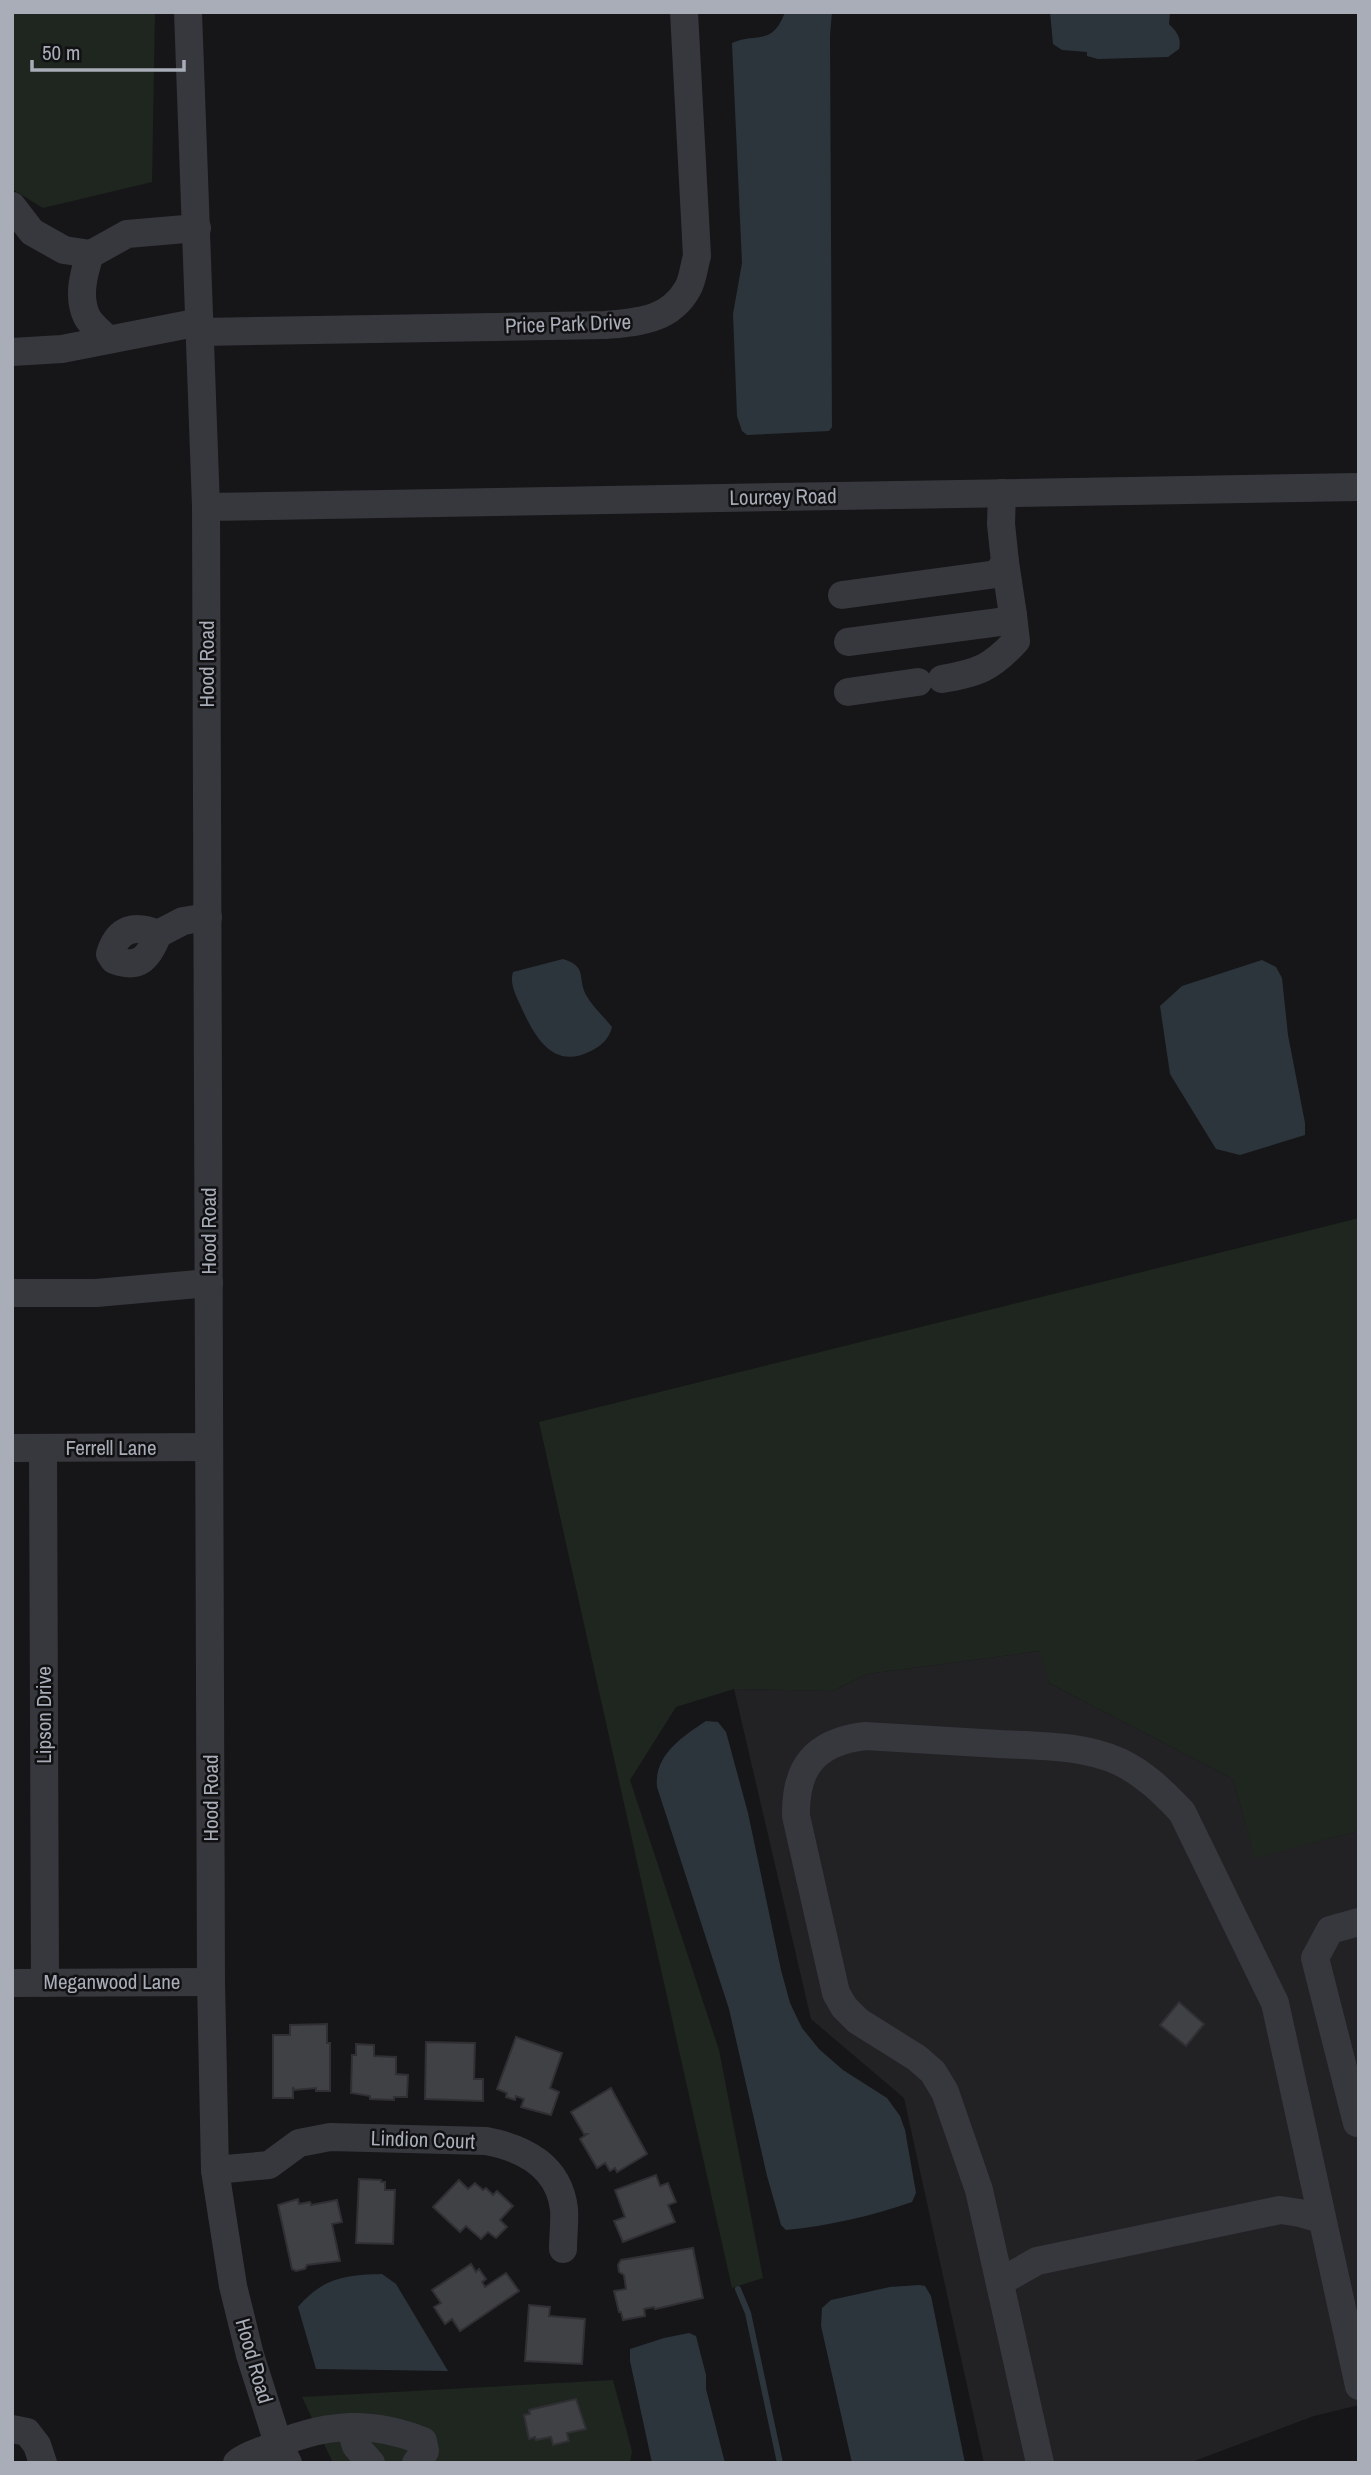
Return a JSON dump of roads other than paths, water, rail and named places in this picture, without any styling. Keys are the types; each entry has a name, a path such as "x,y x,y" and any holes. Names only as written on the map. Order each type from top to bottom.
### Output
{"street":[{"name":"Hood Road","path":"188,12 206,507 211,1982 215,2170 236,2297 250,2355 283,2453"},
{"name":"Price Park Drive","path":"12,352 62,349 107,339 200,327 605,325 649,321 671,309 688,288 697,256 684,12"},
{"path":"12,206 32,232 64,250 90,254 127,234 197,228"},
{"path":"90,254 82,277 83,301 87,318 107,339"},
{"name":"Lourcey Road","path":"206,507 1359,486"},
{"path":"848,692 969,675 997,661 1016,641 1001,524 1002,493"},
{"path":"842,595 997,574 1005,562"},
{"path":"848,642 1007,621 1013,615"},
{"path":"158,934 184,921 208,917"},
{"path":"12,1293 96,1293 209,1283"},
{"name":"Ferrell Lane","path":"12,1448 209,1447"},
{"name":"Lipson Drive","path":"43,1448 45,1983"},
{"path":"1040,2463 979,2190 945,2092 933,2073 917,2058 858,2021 844,2007 831,1978 796,1816 796,1796 801,1777 811,1760 823,1749 844,1739 865,1736 1061,1747 1097,1754 1142,1774 1182,1811 1275,2003 1294,2131 1321,2219 1359,2386"},
{"path":"1359,1922 1330,1930 1315,1958 1347,2037 1357,2123 1359,2122"},
{"name":"Meganwood Lane","path":"12,1983 211,1982"},
{"name":"Lindion Court","path":"215,2170 269,2165 299,2143 330,2137 486,2141 509,2145 533,2157 554,2178 564,2208 563,2249"},
{"path":"1000,2282 1037,2261 1280,2210 1321,2219"},
{"path":"350,2427 356,2446 371,2463"},
{"path":"237,2463 283,2453 313,2432 350,2427 396,2430 423,2441 425,2451 416,2463"},
{"path":"12,2429 27,2432 37,2445 43,2463"}],"waterway":[{"path":"738,2289 748,2313 780,2463"}]}
